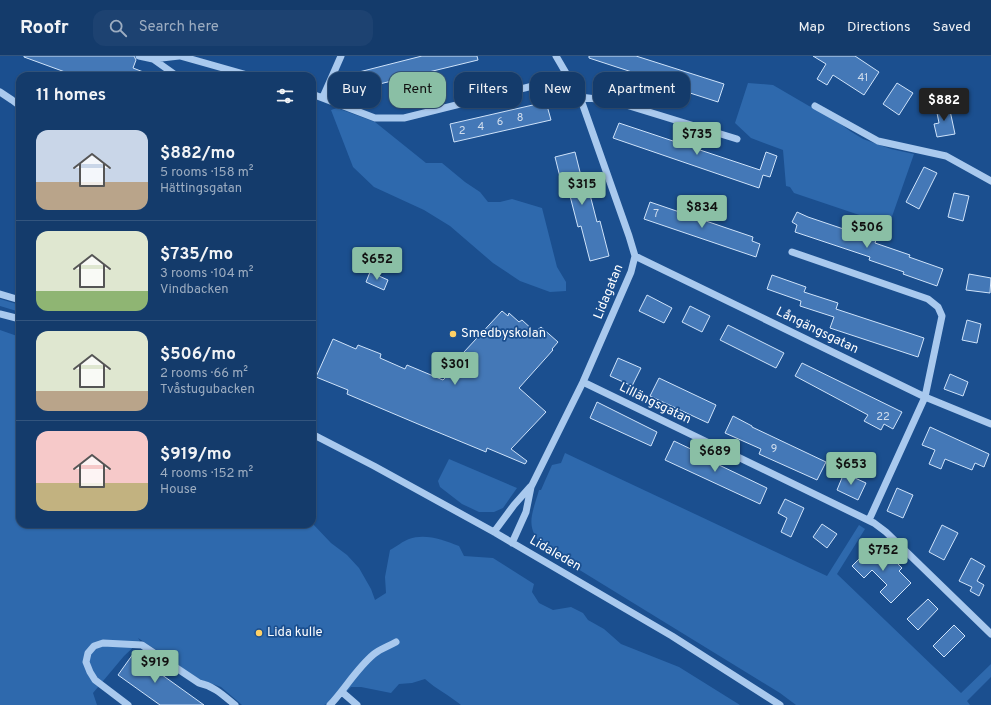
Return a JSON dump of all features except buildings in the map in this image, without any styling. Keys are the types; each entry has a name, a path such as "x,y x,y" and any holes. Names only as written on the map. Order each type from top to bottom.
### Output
{"street":[{"path":"140,56 153,59 180,56 238,72"},
{"path":"323,97 341,56"},
{"name":"Lidagatan","path":"556,56 566,72"},
{"path":"153,59 171,72"},
{"path":"316,95 375,118 404,118 530,87"},
{"path":"0,92 16,103"},
{"path":"585,97 613,100 737,139"},
{"path":"814,106 878,141 946,156 991,181"},
{"name":"Lidagatan","path":"512,542 526,512 531,487 582,382 624,290 635,256 584,108"},
{"path":"792,252 928,299 938,307 942,316 925,397 869,520"},
{"name":"Långängsgatan","path":"635,256 925,397 991,424"},
{"path":"0,294 16,299"},
{"path":"0,314 16,318"},
{"name":"Lillängsgatan","path":"582,382 869,520 886,532 991,634"},
{"name":"Lidaleden","path":"316,436 380,469 512,542 672,636 780,705"},
{"name":"Lidagatan","path":"494,532 514,505 531,487"},
{"path":"330,705 360,668 374,654 396,642"},
{"path":"128,705 95,680 90,672 86,662 88,653 94,646 103,643 142,645 199,683 208,685 220,692 235,705"},
{"path":"342,692 357,705"}],"shaded area":[{"path":"748,83 773,85 809,106 826,113 863,139 891,149 914,154 889,225 794,193 790,187 786,186 783,150 751,138 735,123"},
{"path":"337,108 375,122 426,163 442,163 480,192 488,202 500,202 512,199 542,208 557,267 566,282 566,291 550,292 520,281 493,263 450,226 424,210 374,187 353,167 331,110"},
{"path":"0,299 16,304 16,311 0,306"},
{"path":"0,330 16,336 16,528 316,527 359,568 371,589 375,600 386,593 385,577 390,550 415,537 428,537 441,540 459,546 464,556 493,558 534,584 532,592 539,603 553,610 571,607 583,613 588,620 604,629 621,644 679,667 740,705 461,705 425,679 412,683 399,684 391,693 361,687 351,687 338,700 324,705 242,705 221,687 193,677 138,638 140,641 124,656 93,693 97,705 0,705"},
{"path":"565,453 827,576 859,525 865,529 837,574 961,693 991,664 991,677 967,701 970,705 796,705 780,693 547,550 532,529 532,515 539,490 541,490 552,465 561,463"},
{"path":"449,459 517,488 503,508 494,512 479,512 462,504 440,487 438,481"}],"place":[{"name":"Smedbyskolan","path":"453,334"},
{"name":"Lida kulle","path":"259,633"}]}
